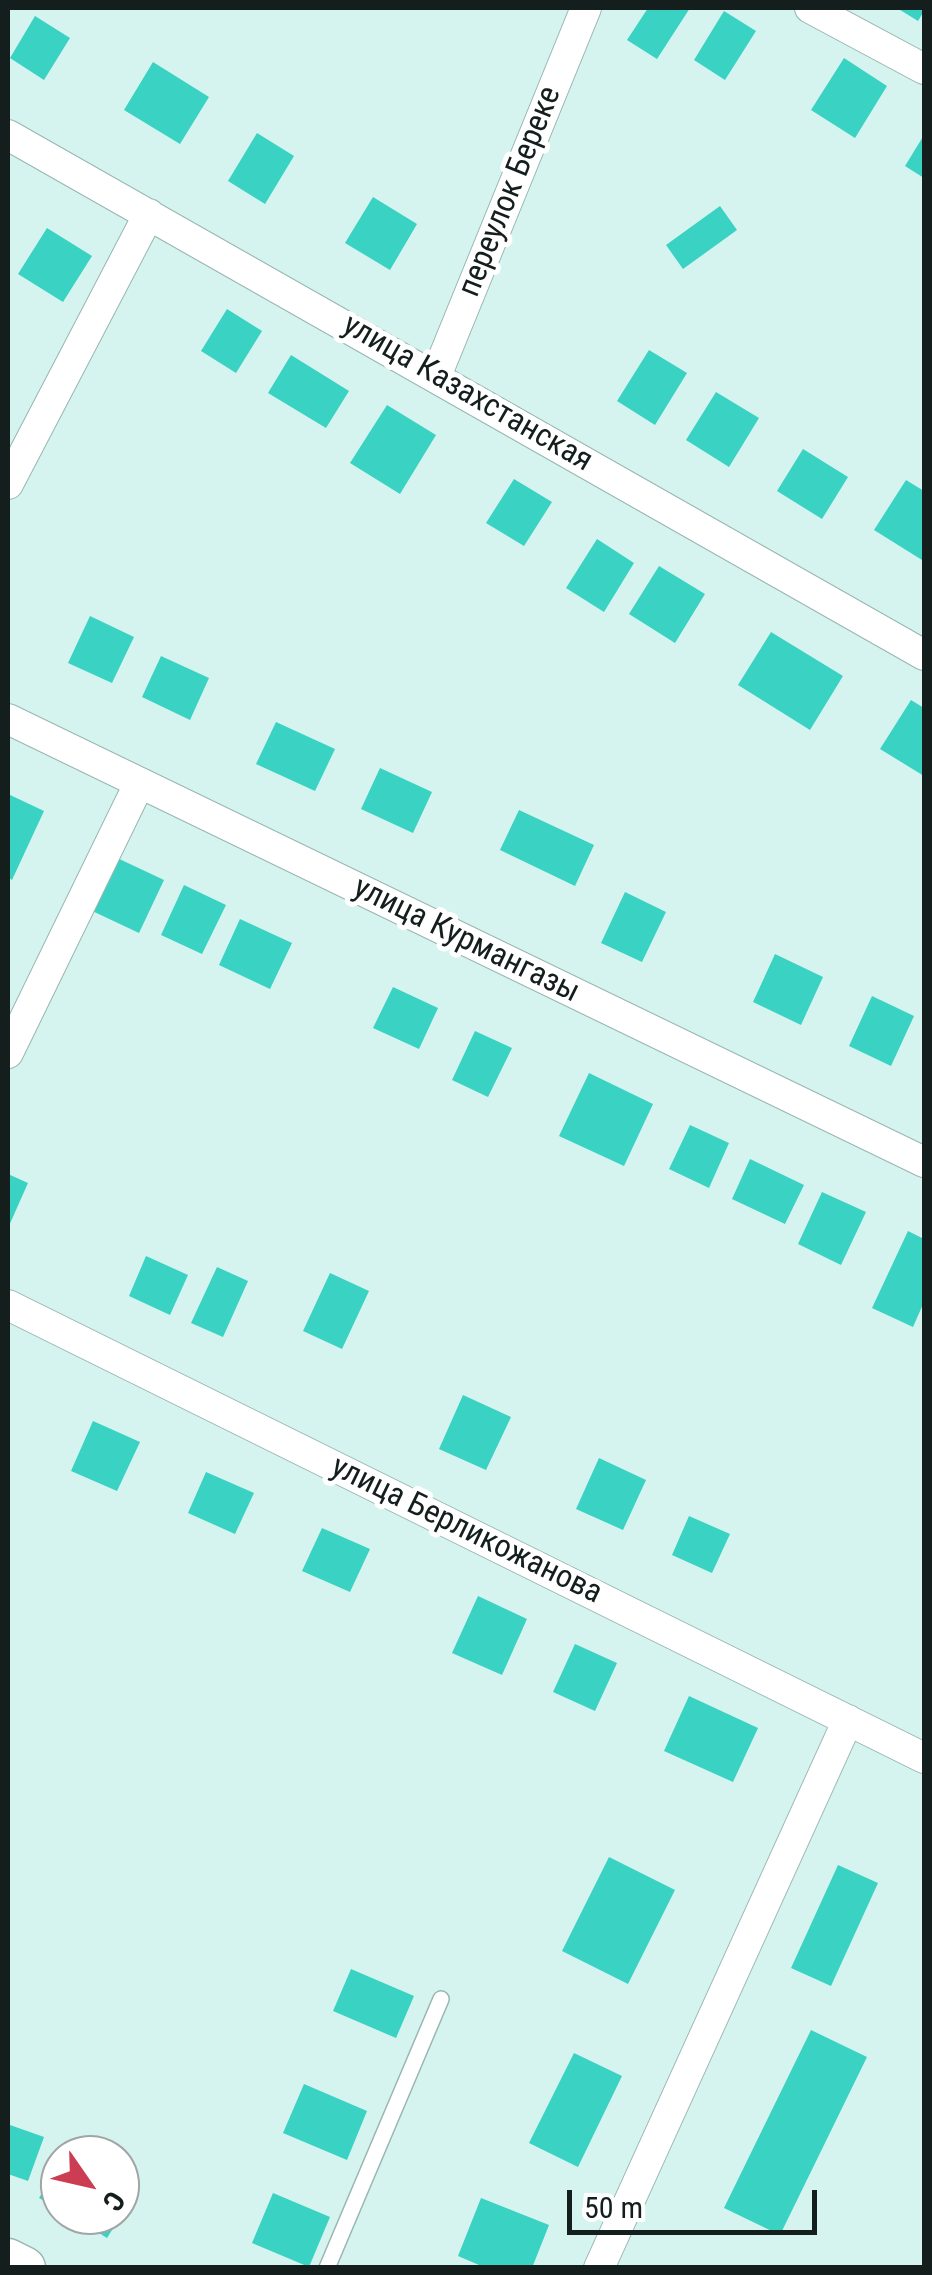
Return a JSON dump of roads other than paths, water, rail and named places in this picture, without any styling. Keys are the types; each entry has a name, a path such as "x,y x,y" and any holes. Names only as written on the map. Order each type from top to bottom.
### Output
{"main road":[{"path":"8,2260 24,2268"}],"street":[{"name":"переулок Береке","path":"436,376 586,8"},
{"path":"810,8 924,69"},
{"name":"улица Казахстанская","path":"8,135 924,655"},
{"path":"8,484 148,214"},
{"name":"улица Курмангазы","path":"8,719 924,1162"},
{"path":"8,1052 139,784"},
{"name":"улица Берликожанова","path":"8,1305 924,1758"},
{"path":"599,2268 848,1720"}],"lane":[{"path":"327,2268 441,1999"}]}
